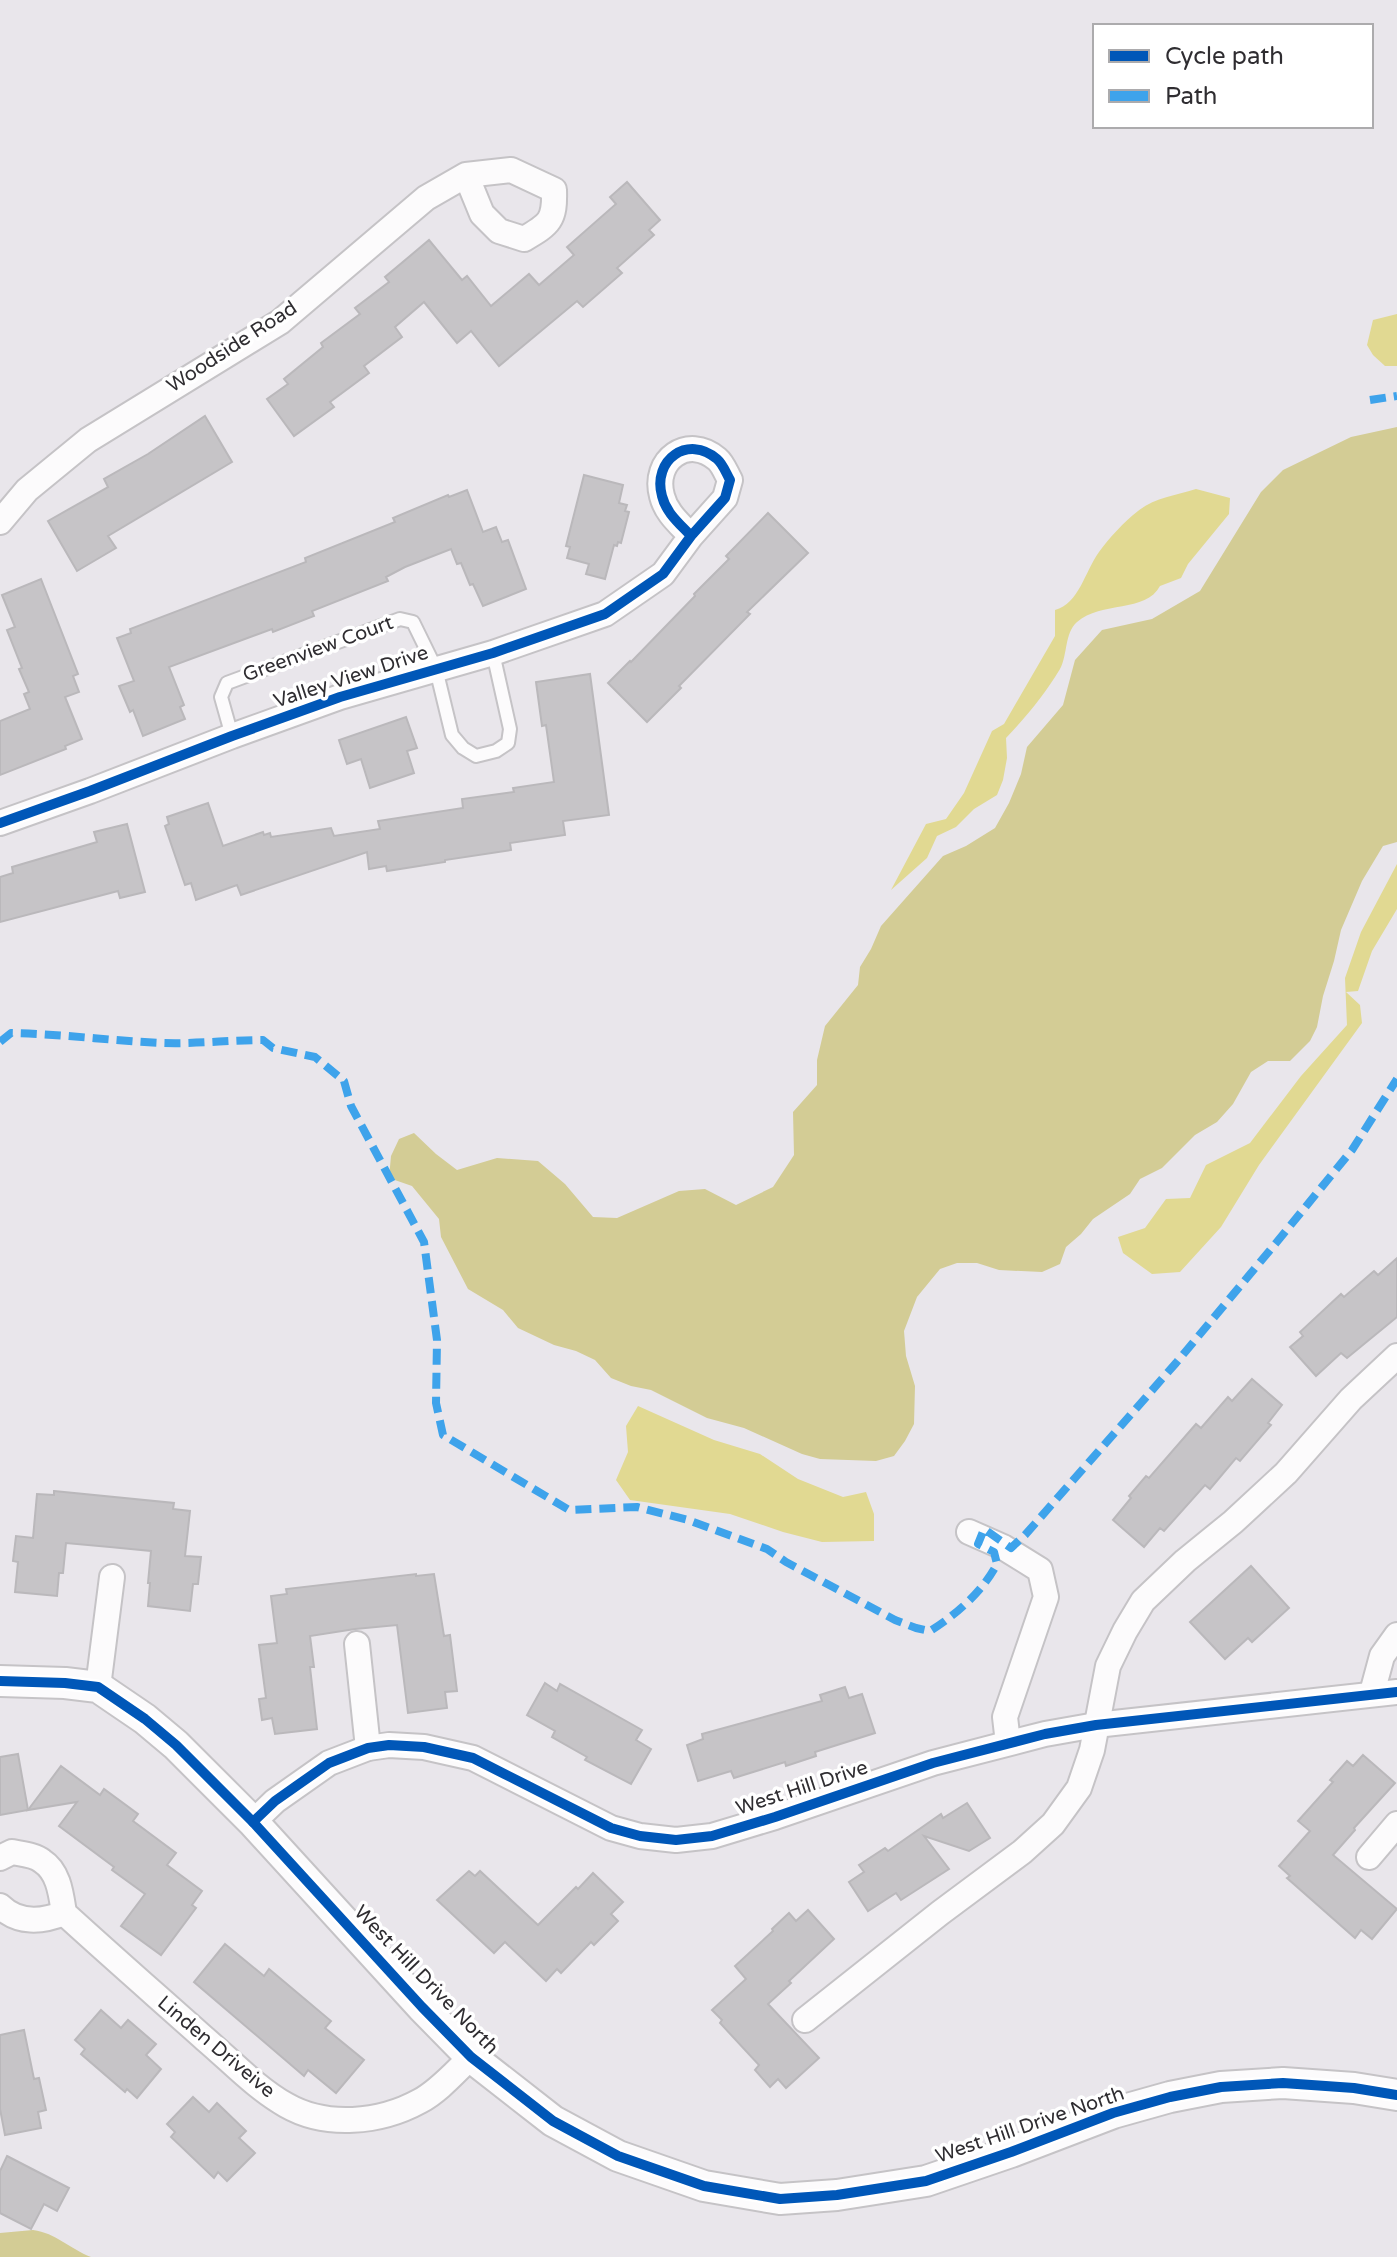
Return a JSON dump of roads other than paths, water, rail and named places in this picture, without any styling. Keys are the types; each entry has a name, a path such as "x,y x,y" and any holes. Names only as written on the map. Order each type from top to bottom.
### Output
{"street":[{"name":"Woodside Road","path":"0,522 27,490 88,440 280,322 426,198 466,175"},
{"name":"Valley View Drive","path":"0,823 340,697 493,653 605,614 663,574 691,536"},
{"path":"805,2020 1022,1852 1053,1824 1079,1788 1092,1750 1108,1666 1143,1601 1286,1473 1351,1399 1397,1356"},
{"path":"969,1532 1003,1547 1040,1570 1046,1597 1005,1717 1008,1743"},
{"path":"98,1687 112,1577"},
{"path":"1372,1693 1382,1656 1397,1635"},
{"path":"357,1644 368,1748"},
{"name":"West Hill Drive North","path":"0,1681 98,1687 145,1719 176,1745 253,1822 471,2057 553,2121 618,2156 704,2186 780,2199 837,2195 926,2181 1113,2113 1221,2087 1283,2083 1354,2088 1397,2095"},
{"name":"West Hill Drive","path":"253,1822 275,1801 329,1763 368,1748 389,1745 424,1747 473,1758 611,1828 640,1836 676,1840 712,1836 933,1763 1045,1734 1096,1725 1397,1692"},
{"path":"1369,1857 1397,1824"},
{"path":"0,1858 12,1852 41,1860 55,1875 64,1913 49,1919 30,1921 7,1913 0,1906"},
{"name":"Linden Driveive","path":"64,1913 265,2090 286,2106 317,2119 354,2120 391,2114 423,2100 471,2057"}],"lane":[{"name":"Greenview Court","path":"232,736 221,697 227,683 400,619 413,622 436,669"},
{"path":"436,669 452,735 463,748 476,756 496,751 508,743 510,729 493,653"}]}
